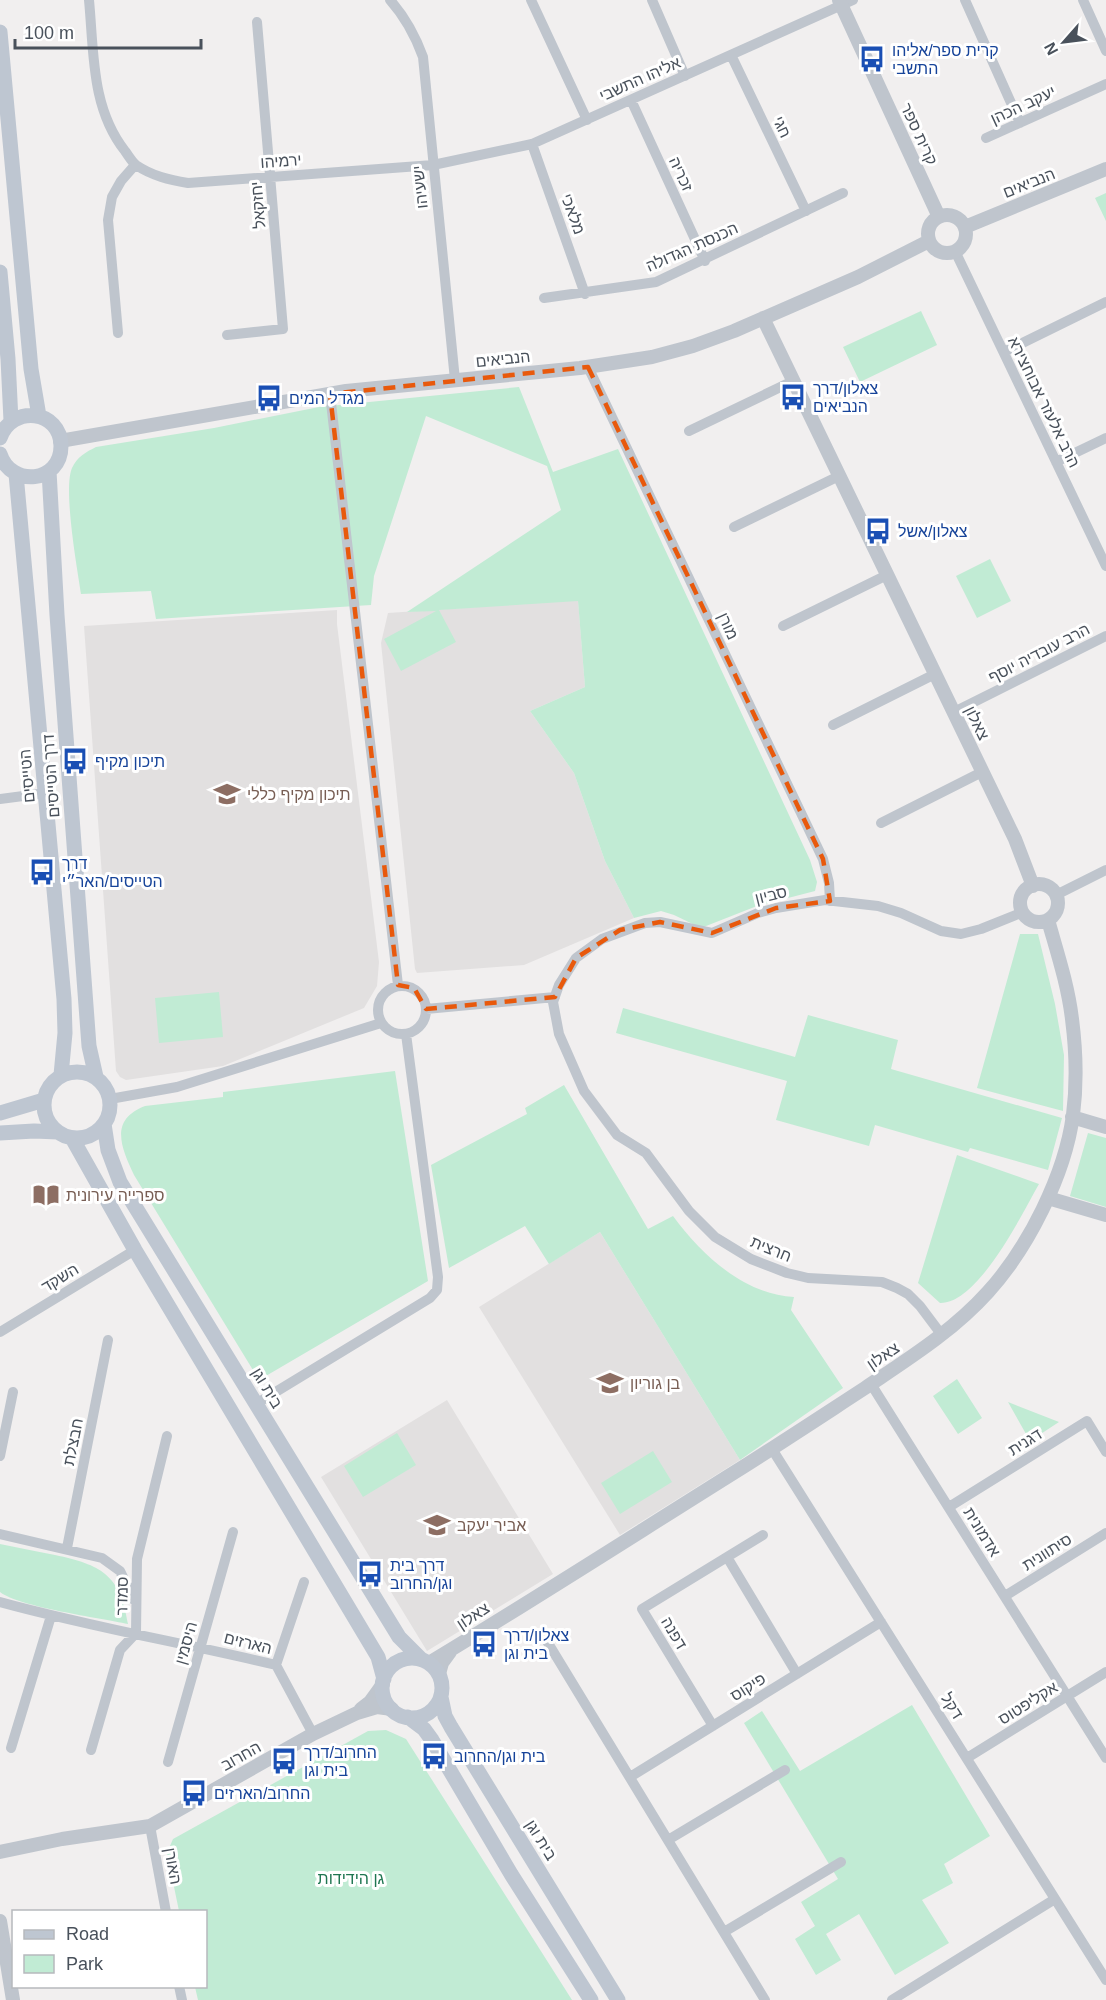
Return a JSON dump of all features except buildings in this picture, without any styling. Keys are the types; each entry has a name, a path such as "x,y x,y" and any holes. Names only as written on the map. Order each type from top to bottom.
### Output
{"main road":[{"path":"0,32 31,369 39,417"},
{"path":"0,272 4,359 11,421"},
{"path":"0,438 4,428 11,421 25,416 39,417 54,427 60,441 58,460 49,471 40,476 30,477 16,474 5,465 0,454"},
{"name":"דרך הטייסים","path":"49,471 57,615 89,1046 96,1077"},
{"name":"הטייסים","path":"16,474 64,999 65,1033 61,1075"},
{"path":"0,1133 34,1131 65,1135 88,1137 97,1132 109,1115 110,1100 103,1085 96,1077 81,1072 61,1075 49,1086 44,1100 47,1121 65,1135 378,1657 384,1697 392,1709 424,1730 432,1740 511,1874 591,2000"},
{"path":"0,1113 44,1100"},
{"name":"בית וגן","path":"104,1124 108,1150 120,1182 399,1637 430,1666"},
{"path":"383,1681 388,1671 398,1661 412,1658 430,1666 442,1683 441,1697 434,1708 426,1714 408,1718"},
{"name":"בית וגן","path":"441,1697 445,1716 451,1727 618,2000"}],"street":[{"name":"ירמיהו","path":"89,0 97,92 109,125 135,165 165,179 188,183 433,165"},
{"name":"ישעיהו","path":"390,0 404,15 423,57 455,380"},
{"path":"531,0 587,120"},
{"path":"652,0 685,76"},
{"path":"965,0 1020,123"},
{"path":"1083,0 1106,51"},
{"name":"אליהו התשבי","path":"433,165 532,144 844,2"},
{"name":"קרית ספר","path":"844,2 939,217"},
{"name":"יחזקאל","path":"226,335 283,329 257,22"},
{"name":"חגי","path":"731,55 806,211"},
{"name":"יעקב הכהן","path":"986,138 1106,84"},
{"name":"זכריה","path":"631,100 705,261"},
{"name":"מלאכי","path":"532,144 585,294"},
{"path":"118,333 108,220 112,197 121,181 135,165"},
{"name":"הנביאים","path":"965,227 1106,169"},
{"name":"הכנסת הגדולה","path":"544,298 585,294 656,282 705,261 843,193"},
{"path":"939,217 954,217 965,227 964,244 956,251 943,253 932,246 929,241 928,230 934,220 939,217"},
{"name":"הנביאים","path":"60,441 330,394 641,360 724,335 858,277 929,241"},
{"name":"הרב אלעזר אבוחצירא","path":"956,251 1106,566"},
{"path":"1004,352 1106,302"},
{"name":"צאלון","path":"763,318 1015,839 1033,885"},
{"name":"מורן","path":"588,367 823,860 830,883 830,901"},
{"path":"689,431 794,381"},
{"path":"330,394 398,985"},
{"path":"1056,462 1106,438"},
{"path":"734,527 840,476"},
{"path":"783,626 888,575"},
{"name":"הרב עובדיה יוסף","path":"954,712 1106,636"},
{"path":"834,725 935,674"},
{"path":"881,823 982,772"},
{"path":"0,799 46,793"},
{"path":"1056,894 1106,870"},
{"path":"1033,885 1047,886 1056,894 1057,909 1048,920 1034,921 1023,912 1022,895 1033,885"},
{"name":"סביון","path":"555,997 564,974 576,958 602,939 620,930 645,923 660,922 712,933 758,913 776,908 830,901 878,906 949,933 970,932 1023,912"},
{"name":"צאלון","path":"430,1666 446,1657 453,1649 772,1449 904,1362 973,1307 1004,1273 1019,1252 1048,1198 1064,1152 1072,1117 1075,1064 1072,1017 1067,987 1048,920"},
{"path":"398,985 406,985 420,993 426,1009 422,1024 406,1034 394,1033 381,1023 378,1016 379,1000 390,988 398,985"},
{"path":"426,1009 555,997"},
{"name":"חרצית","path":"555,997 557,1028 585,1091 617,1135 646,1153 689,1211 716,1237 730,1248 769,1267 808,1278 882,1282 897,1288 908,1294 920,1306 941,1334"},
{"path":"110,1100 177,1087 381,1023"},
{"path":"256,1404 430,1298 437,1290 438,1277 406,1034"},
{"path":"1072,1117 1106,1127"},
{"path":"1048,1198 1106,1215"},
{"name":"השקד","path":"0,1332 135,1250"},
{"name":"חבצלת","path":"67,1548 108,1340"},
{"name":"אדמונית","path":"871,1384 1106,1758"},
{"path":"0,1455 13,1392"},
{"name":"דגנית","path":"948,1507 1087,1421 1106,1452"},
{"name":"סמדר","path":"91,1750 120,1650 136,1633 137,1559 166,1436"},
{"name":"דקל","path":"772,1449 1106,1980"},
{"name":"היסמין","path":"168,1762 233,1532"},
{"name":"סיתוונית","path":"1005,1596 1106,1533"},
{"path":"0,1534 102,1558 120,1571 134,1596 136,1633"},
{"name":"דפנה","path":"714,1726 642,1609 763,1535"},
{"path":"727,1557 797,1674"},
{"path":"276,1665 304,1582"},
{"name":"הארזים","path":"0,1602 51,1616 276,1665 313,1734"},
{"path":"11,1748 51,1616"},
{"name":"פיקוס","path":"630,1777 881,1622"},
{"path":"545,1638 765,2000"},
{"name":"אקליפטוס","path":"967,1758 1106,1672"},
{"name":"החרוב","path":"357,1713 370,1702 383,1681"},
{"name":"החרוב","path":"0,1852 62,1839 150,1826 313,1734 357,1713 377,1707 392,1709"},
{"path":"668,1840 785,1770"},
{"name":"האורן","path":"150,1826 166,1910"},
{"path":"724,1932 841,1862"},
{"path":"892,2000 1055,1899"},
{"path":"0,1921 13,2000"}],"highlighted area":[{"path":"588,367 823,859 830,901 776,908 712,933 660,922 620,930 576,958 555,997 426,1009 414,988 398,985 330,394"}],"shaded area":[{"path":"578,600 585,687 530,711 574,773 605,861 634,918 524,965 417,973 381,643 388,613"},
{"name":"תיכון מקיף כללי","path":"337,610 379,962 377,986 364,1008 223,1066 126,1080 116,1071 84,626"},
{"name":"בן גוריון","path":"600,1232 740,1460 620,1535 479,1307"},
{"name":"אביר יעקב","path":"447,1400 553,1574 427,1651 321,1477"}],"green space":[{"path":"1106,193 1106,221 1095,198"},
{"path":"921,311 937,345 860,382 843,347"},
{"path":"519,387 553,472 618,449 810,860 817,882 815,891 757,906 701,928 661,911 634,918 605,861 574,773 530,711 585,687 578,601 439,610 456,642 401,671 384,639 436,611 407,612 561,510 547,466 426,416 374,576 371,605 156,619 151,591 81,594 72,529 70,478 76,461 96,447 214,428 319,407"},
{"path":"990,559 1011,601 977,618 956,576"},
{"path":"1020,934 1038,934 1055,1004 1064,1055 1063,1111 977,1088"},
{"path":"219,992 223,1037 159,1043 155,998"},
{"path":"623,1008 795,1057 808,1015 898,1040 891,1069 1062,1118 1048,1170 970,1148 968,1152 875,1125 869,1146 776,1120 787,1081 616,1033"},
{"path":"395,1071 428,1281 259,1380 134,1175 122,1145 122,1127 126,1119 145,1106 223,1097 223,1092"},
{"path":"564,1085 648,1229 673,1216 697,1245 725,1270 758,1289 794,1297 791,1310 843,1388 740,1460 600,1232 549,1264 525,1226 449,1268 431,1165 527,1114 525,1108"},
{"path":"1088,1133 1106,1138 1106,1207 1070,1196"},
{"path":"957,1155 1039,1184 1010,1235 984,1274 969,1289 954,1299 940,1303 918,1283"},
{"path":"957,1379 982,1418 958,1434 933,1396"},
{"path":"1008,1402 1059,1422 1030,1441"},
{"path":"397,1433 416,1465 363,1497 344,1466"},
{"path":"653,1451 672,1482 620,1514 601,1483"},
{"path":"0,1544 71,1559 85,1563 106,1574 120,1594 128,1624 41,1607 0,1592"},
{"path":"912,1705 990,1836 944,1864 953,1883 922,1900 949,1943 895,1975 859,1914 826,1934 841,1960 816,1975 795,1939 815,1926 801,1902 838,1879 744,1723 762,1711 800,1771"},
{"name":"גן הידידות","path":"386,1730 406,1739 572,2000 198,2000 195,1988 207,1988 207,1910 179,1910 167,1853 173,1839 368,1731"}],"place":[{"name":"קרית ספר/אליהו התשבי","path":"872,59"},
{"name":"צאלון/דרך הנביאים","path":"793,397"},
{"name":"מגדל המים","path":"269,398"},
{"name":"צאלון/אשל","path":"878,531"},
{"name":"תיכון מקיף","path":"75,761"},
{"name":"תיכון מקיף כללי","path":"227,794"},
{"name":"דרך הטייסים/האר״י","path":"42,872"},
{"name":"ספרייה עירונית","path":"46,1195"},
{"name":"בן גוריון","path":"610,1383"},
{"name":"אביר יעקב","path":"437,1525"},
{"name":"דרך בית וגן/החרוב","path":"370,1574"},
{"name":"צאלון/דרך בית וגן","path":"484,1644"},
{"name":"בית וגן/החרוב","path":"434,1756"},
{"name":"החרוב/דרך בית וגן","path":"284,1761"},
{"name":"החרוב/הארזים","path":"194,1793"}]}
